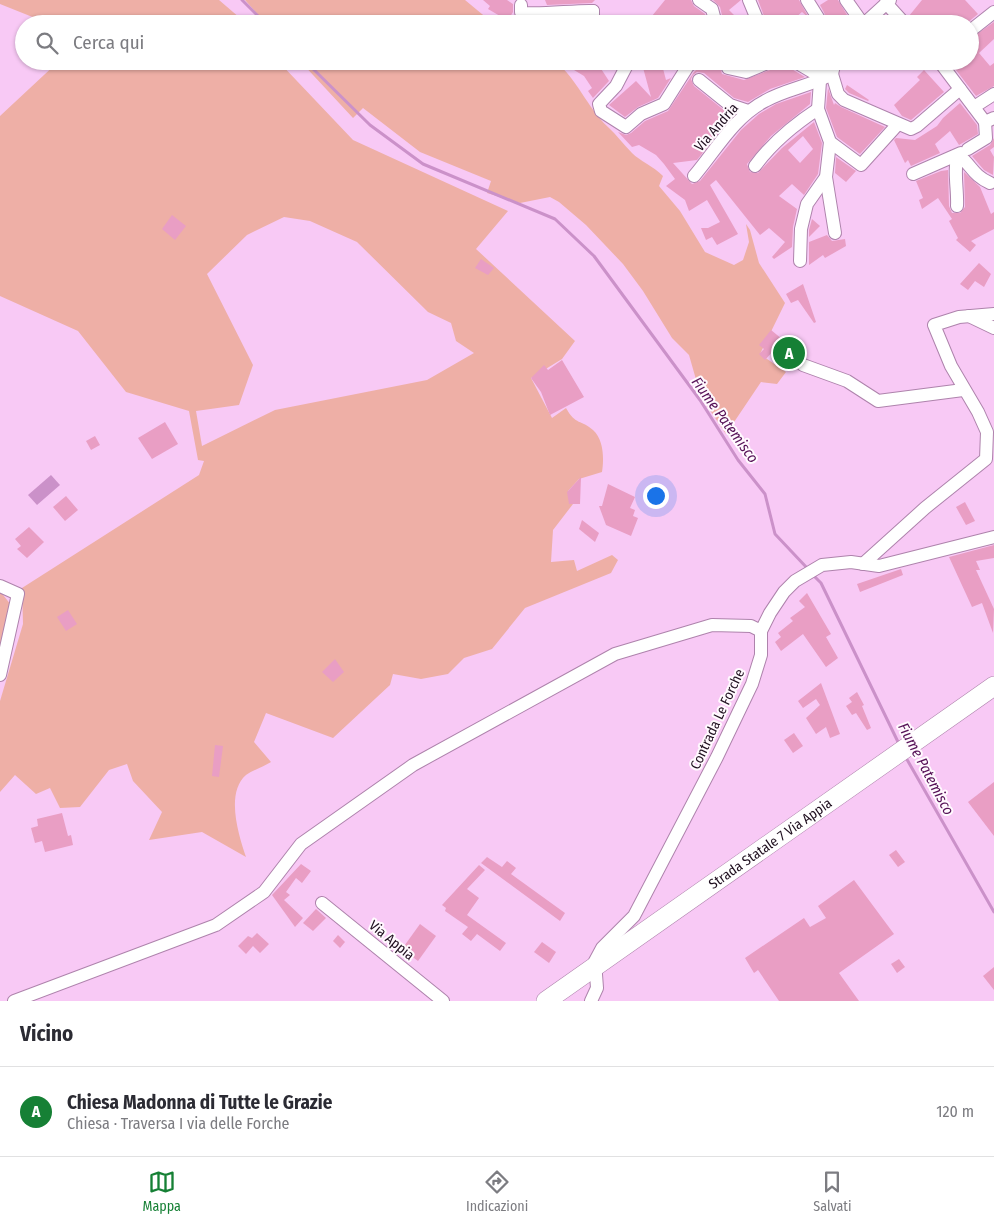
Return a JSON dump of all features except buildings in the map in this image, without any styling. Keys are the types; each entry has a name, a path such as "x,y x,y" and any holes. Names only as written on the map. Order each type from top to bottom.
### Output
{"main road":[{"name":"Strada Statale 7 Via Appia","path":"546,1001 994,686"}],"street":[{"path":"699,0 714,5"},
{"path":"749,0 755,15"},
{"path":"807,0 816,15"},
{"path":"846,0 857,15"},
{"path":"873,15 888,1 898,15"},
{"path":"520,2 521,12 528,14 596,5"},
{"path":"979,24 994,12"},
{"path":"624,70 616,86 599,104 601,112 626,127 640,114 664,104 685,70"},
{"path":"737,70 746,72 751,70"},
{"path":"809,70 816,74 826,70"},
{"name":"Via Andria","path":"694,176 748,111 778,94 820,81 831,70"},
{"path":"834,70 838,94 844,100 911,129 960,89"},
{"path":"913,174 964,152 986,138 984,131 989,120 974,106 946,70"},
{"path":"699,80 730,105 748,111"},
{"path":"820,81 818,109 830,142 826,177 835,233"},
{"path":"974,106 994,94"},
{"path":"756,166 766,152 818,109"},
{"path":"830,142 862,166 898,124"},
{"path":"964,152 964,159 974,173 990,183"},
{"path":"957,206 958,183 955,165 964,152"},
{"path":"800,261 801,229 806,204 826,177"},
{"path":"863,564 986,459 987,432 978,412 963,390 934,326 958,317 994,314"},
{"path":"969,316 994,328"},
{"path":"803,364 847,381 878,401 963,390"},
{"name":"Contrada Le Forche","path":"594,967 602,948 634,916 717,757 752,684 761,655 761,631 784,592 795,581 822,564 852,562 879,566 994,536"},
{"path":"0,586 18,594 0,675"},
{"path":"14,1001 216,925 264,892 301,844 413,765 615,654 712,625 750,626 761,631"},
{"name":"Via Appia","path":"322,903 444,1001"},
{"path":"591,1001 597,988 594,967"}],"shaded area":[{"path":"0,0 219,0 236,15 28,15 0,4"},
{"path":"245,0 465,0 483,15 258,15"},
{"path":"49,70 287,70 353,140 508,211 476,249 575,341 562,359 531,378 552,418 566,408 576,420 597,434 603,456 602,472 579,479 568,491 573,504 553,530 551,562 574,560 577,571 612,555 618,560 611,573 525,608 492,649 464,658 448,674 421,679 393,674 390,685 333,738 266,713 254,742 271,762 246,775 236,792 235,815 246,857 202,832 149,840 162,812 133,781 127,764 109,770 80,807 60,808 50,788 36,794 15,775 0,792 0,701 23,624 22,588 199,475 204,461 198,460 189,411 126,392 78,331 0,296 0,116","holes":["284,217 310,221 357,242 428,312 451,323 456,341 474,353 427,380 275,410 202,446 196,411 239,405 253,365 207,274 247,235"]},
{"path":"308,70 565,70 594,111 629,150 663,176 659,186 680,211 705,252 734,265 743,260 749,242 746,224 750,230 759,263 785,303 760,354 786,372 777,384 761,382 726,434 701,397 689,355 672,338 643,291 623,264 586,225 559,202 550,197 520,203 487,193 491,181 420,152 363,108 353,118"},
{"path":"51,475 60,485 37,505 28,495"},
{"path":"0,591 11,605 0,660"}],"waterway":[{"name":"Fiume Patemisco","path":"242,0 257,15"},
{"name":"Fiume Patemisco","path":"314,70 370,125 423,164 555,219 594,256 700,400 738,460 765,494 775,534 808,569"},
{"name":"Fiume Patemisco","path":"812,574 821,583 899,744"},
{"name":"Fiume Patemisco","path":"905,756 994,912"}],"place":[{"name":"Chiesa Madonna di Tutte le Grazie","path":"789,353"}]}
